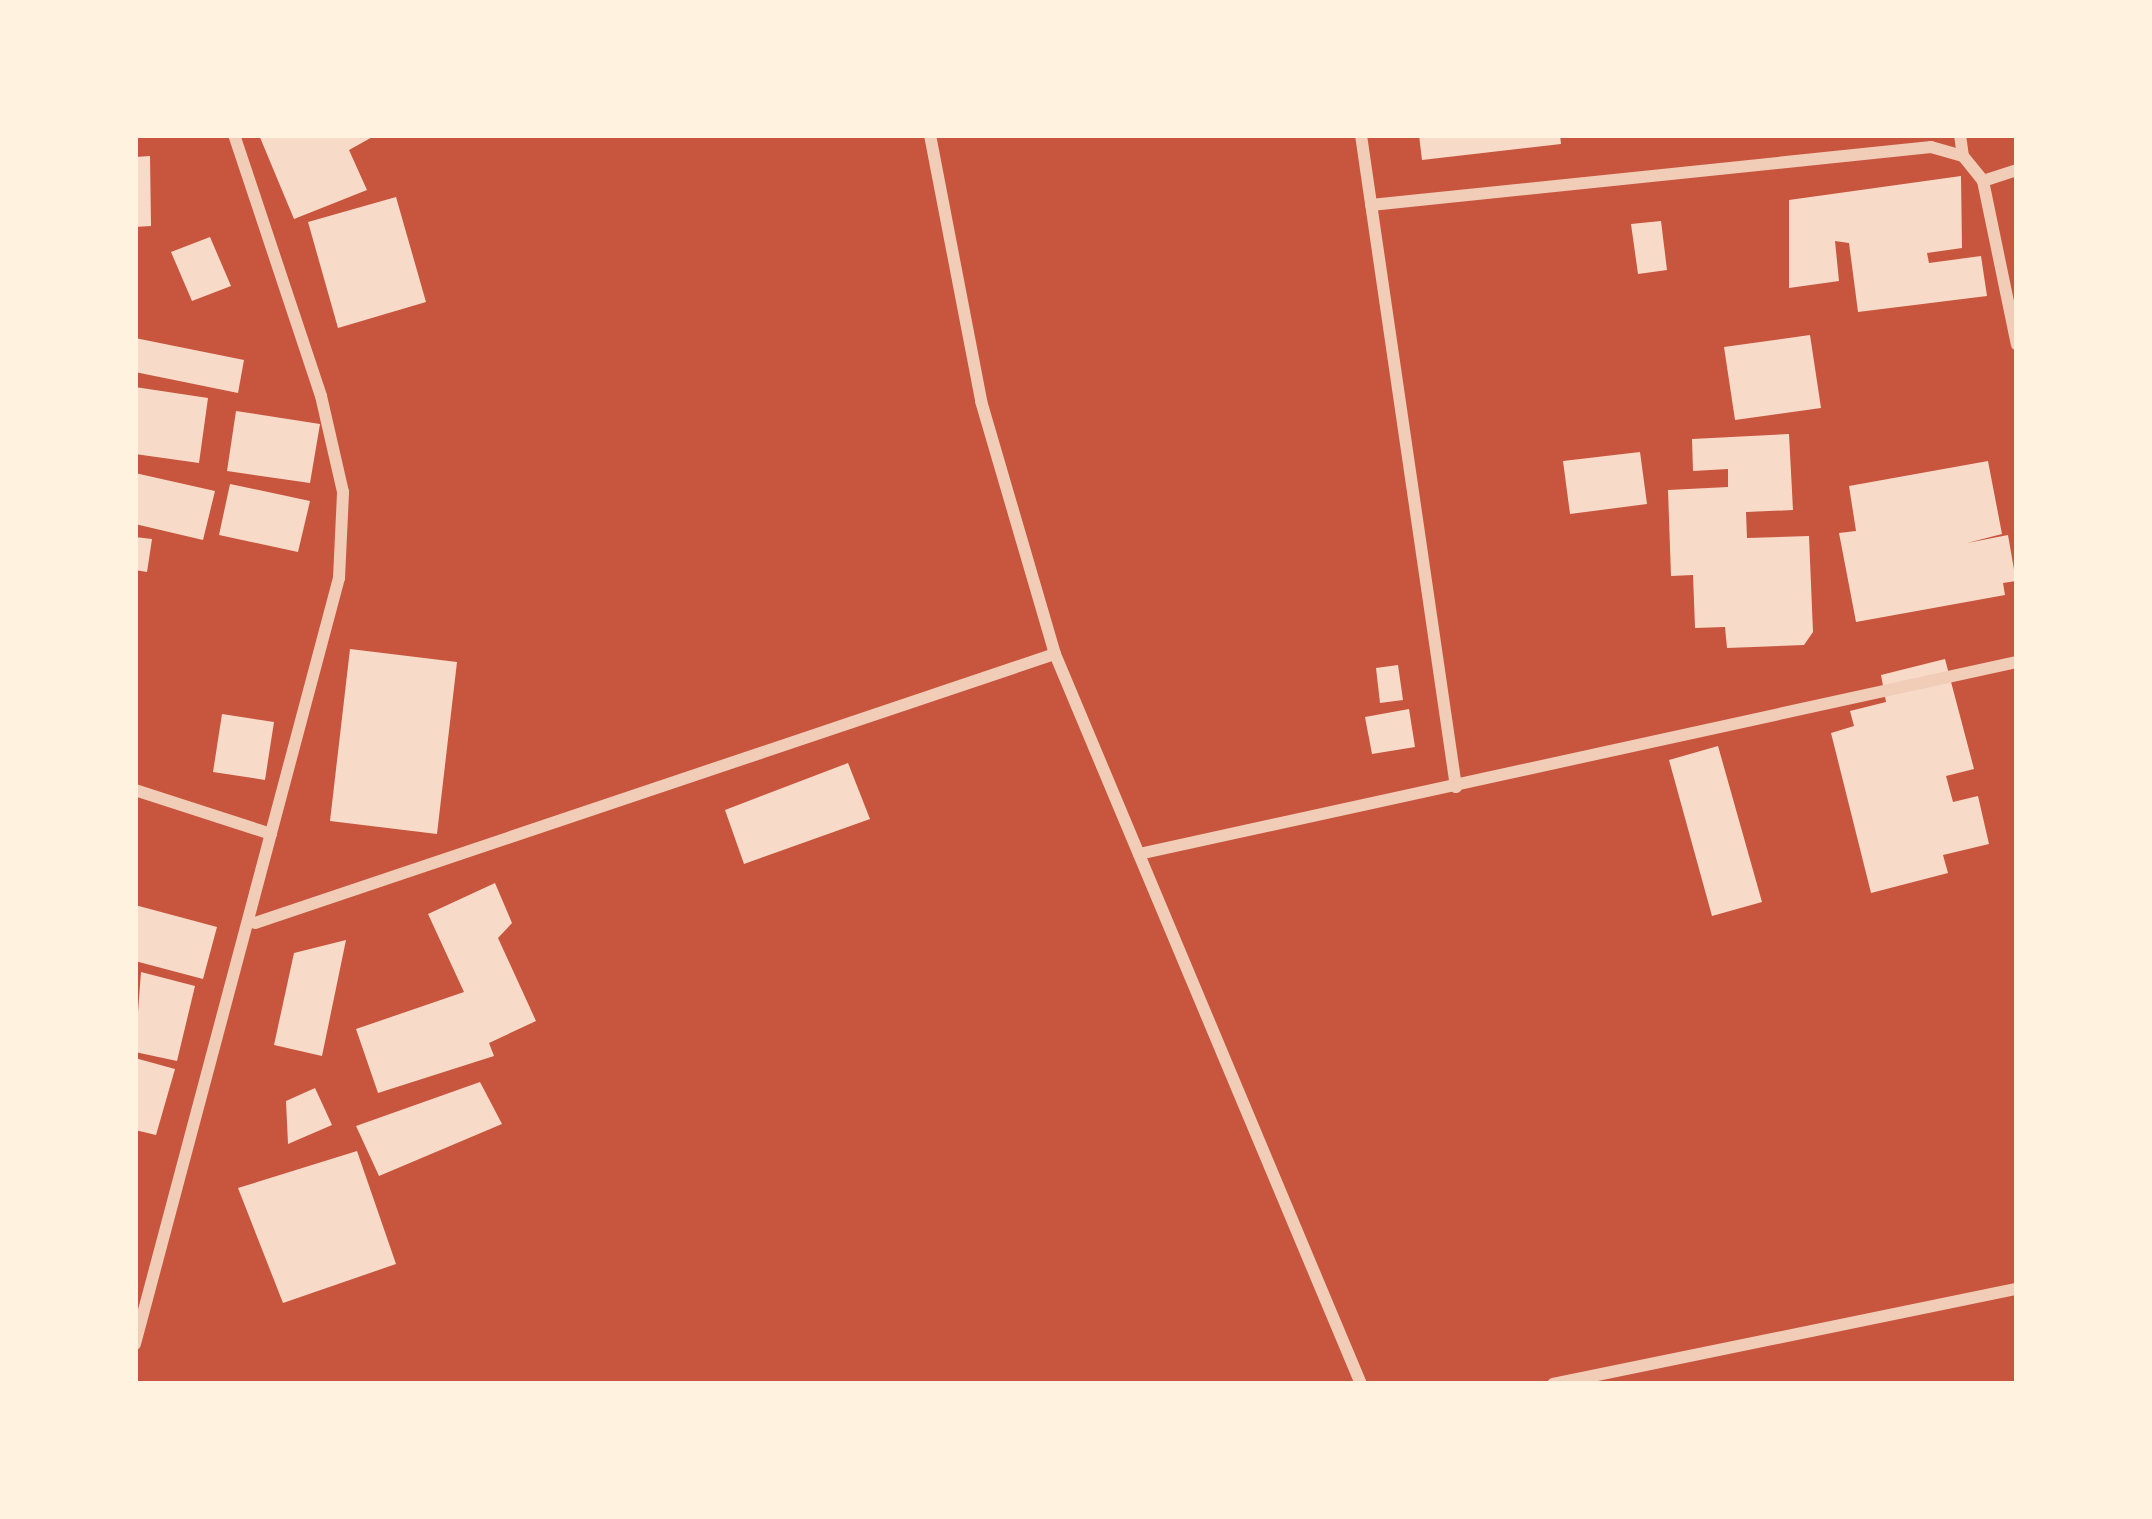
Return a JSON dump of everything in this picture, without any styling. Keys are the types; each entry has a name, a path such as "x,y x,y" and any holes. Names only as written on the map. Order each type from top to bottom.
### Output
{"street":[{"path":"135,1345 255,923 271,834 339,578 343,492 234,135"},
{"path":"930,135 981,401 1055,654 1361,1384"},
{"path":"1361,135 1456,787"},
{"path":"1960,135 1963,156 1982,181 2017,345"},
{"path":"1372,206 1931,147 1963,156"},
{"path":"1982,181 2017,170"},
{"path":"255,923 1055,654"},
{"path":"1139,854 2017,662"},
{"path":"135,790 271,834"},
{"path":"1553,1384 2017,1289"}],"building":[{"path":"259,135 376,135 349,150 367,190 294,219"},
{"path":"1419,135 1560,135 1561,144 1422,160"},
{"path":"150,156 151,226 135,227 135,157"},
{"path":"1961,176 1962,248 1927,253 1929,263 1981,256 1987,296 1858,312 1849,243 1835,241 1839,281 1789,288 1789,200"},
{"path":"396,197 426,302 338,328 308,222"},
{"path":"1661,221 1667,270 1638,274 1631,224"},
{"path":"210,237 231,286 192,301 171,252"},
{"path":"1810,335 1821,408 1735,420 1724,347"},
{"path":"135,338 244,360 238,393 135,372"},
{"path":"135,387 208,398 199,463 135,454"},
{"path":"236,411 320,424 310,483 227,471"},
{"path":"1789,434 1793,510 1746,512 1747,538 1809,536 1813,632 1804,645 1727,648 1725,627 1695,628 1693,575 1671,576 1668,490 1728,487 1728,469 1693,471 1692,439"},
{"path":"1640,452 1647,504 1570,514 1563,461"},
{"path":"1988,461 2002,534 1967,543 2008,535 2016,581 2003,583 2005,595 1856,622 1839,533 1856,531 1849,486"},
{"path":"135,473 215,491 203,540 135,524"},
{"path":"230,484 310,501 298,552 219,535"},
{"path":"135,537 152,539 147,572 135,570"},
{"path":"350,649 457,662 437,834 330,821"},
{"path":"1945,659 1974,769 1946,776 1953,802 1978,796 1989,844 1943,855 1948,873 1871,893 1831,733 1854,726 1850,711 1886,702 1881,675"},
{"path":"1398,665 1403,700 1380,703 1376,668"},
{"path":"1409,709 1415,747 1372,754 1365,717"},
{"path":"222,714 274,722 265,780 213,772"},
{"path":"1718,746 1762,902 1712,916 1669,760"},
{"path":"848,763 870,819 744,864 725,810"},
{"path":"495,883 512,923 498,938 536,1021 489,1043 494,1056 378,1093 356,1029 464,992 428,914"},
{"path":"135,905 217,927 203,979 135,961"},
{"path":"346,940 322,1056 274,1045 294,953"},
{"path":"141,972 195,986 177,1061 135,1052"},
{"path":"135,1058 175,1069 156,1135 135,1130"},
{"path":"480,1082 502,1124 379,1176 356,1126"},
{"path":"315,1088 332,1125 288,1144 286,1101"},
{"path":"357,1151 396,1264 283,1303 238,1188"}]}
